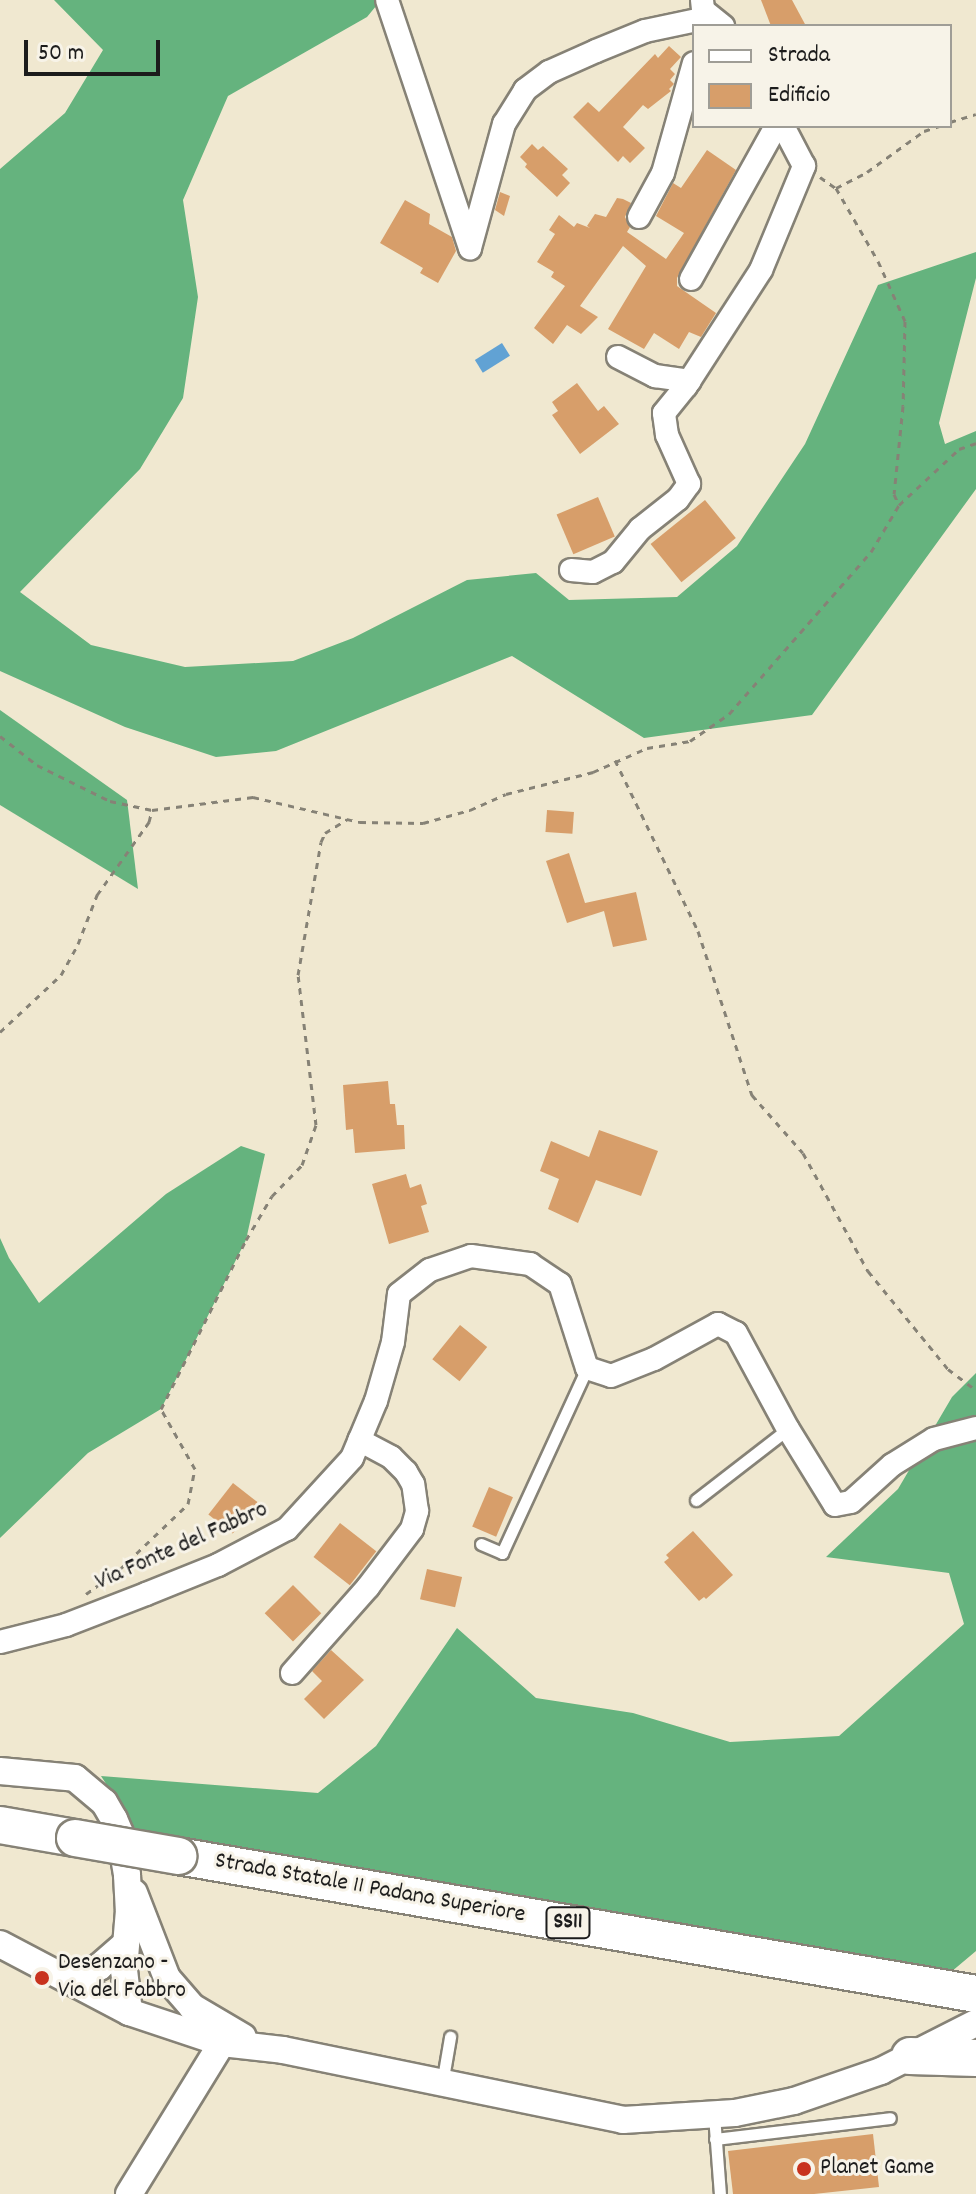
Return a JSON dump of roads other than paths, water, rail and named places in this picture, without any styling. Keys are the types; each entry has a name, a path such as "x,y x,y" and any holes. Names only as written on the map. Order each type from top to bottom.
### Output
{"highway":[{"name":"Strada Statale 11 Padana Superiore","path":"0,1825 968,1992"},
{"path":"910,2056 976,2058"}],"street":[{"path":"387,0 470,248 504,124 525,90 549,72 596,51 645,31 706,16"},
{"path":"639,217 663,173 692,70"},
{"path":"691,279 775,128"},
{"path":"571,570 593,572 613,562 640,529 678,499 689,484 667,435 664,413 690,381 761,270 804,166 784,128"},
{"path":"618,357 655,376 690,381"},
{"name":"Via Fonte del Fabbro","path":"0,1642 66,1625 146,1594 218,1565 287,1529 352,1458 376,1401 393,1342 399,1294 430,1270 471,1256 530,1264 560,1284 587,1368"},
{"path":"587,1368 611,1376 654,1359 718,1324 736,1333 788,1429 835,1505 851,1502 892,1465 934,1439 976,1428"},
{"path":"292,1673 368,1587 412,1529 417,1511 413,1484 406,1472 391,1457 359,1440"},
{"path":"0,1771 75,1778 104,1802 114,1819 120,1833 127,1875 129,1910 124,1970 129,2012"},
{"path":"127,1875 167,1978 192,2007 224,2028 267,2048"},
{"path":"0,1944 129,2012 222,2043 267,2048 623,2120 714,2127 881,2071 976,2023"},
{"path":"70,1980 99,1967 125,1944"},
{"path":"129,2012 154,1974 157,1958"},
{"path":"129,2194 222,2043"}],"lane":[{"path":"481,1544 502,1553 587,1368"},
{"path":"696,1500 788,1429"},
{"path":"442,2084 450,2037"},
{"path":"720,2194 714,2127 890,2118"}],"water":[{"path":"502,343 510,356 483,373 475,360"}],"place":[{"name":"Desenzano - Via del Fabbro","path":"42,1978"},
{"name":"Planet Game","path":"804,2169"}]}
